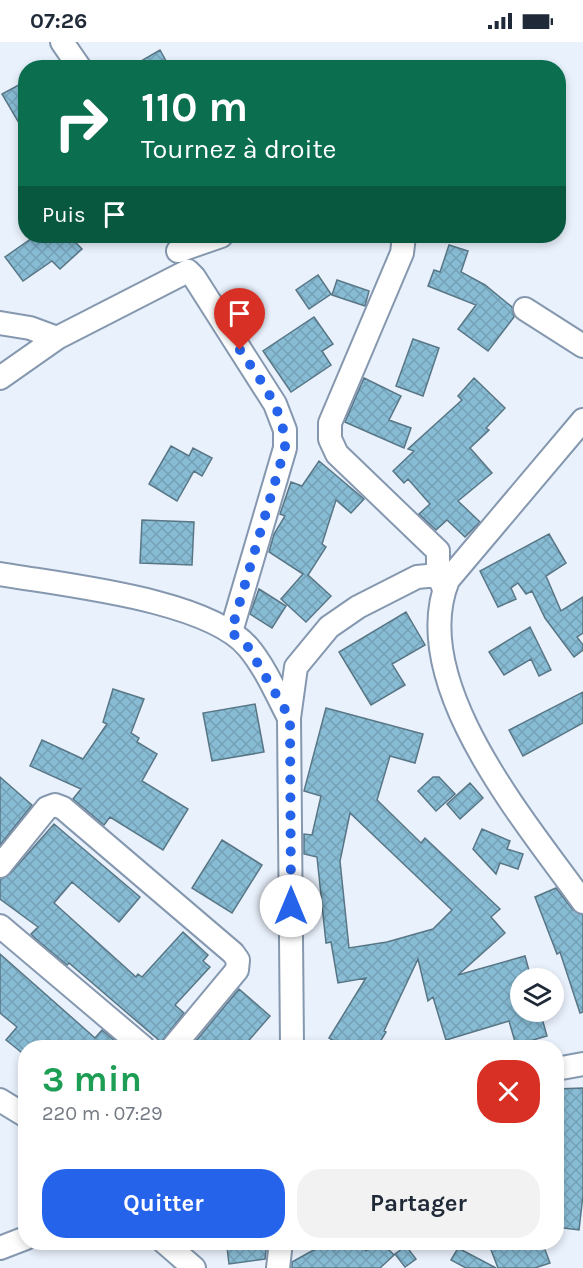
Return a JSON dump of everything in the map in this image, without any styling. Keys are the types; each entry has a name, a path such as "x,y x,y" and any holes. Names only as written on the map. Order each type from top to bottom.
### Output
{"street":[{"path":"62,42 74,60"},
{"path":"174,243 188,272 275,404 285,430 285,448 231,632"},
{"path":"403,243 402,253 330,423 330,439 337,454 438,551 443,657 474,745 493,776 583,902"},
{"path":"0,378 57,338 188,272"},
{"path":"525,309 583,346"},
{"path":"0,323 30,328 57,338"},
{"path":"291,1040 290,718 296,667 329,627 358,607 417,577 441,582 448,580 583,420"},
{"path":"0,574 114,594 167,607 198,616 231,632 248,647 290,718"},
{"path":"0,866 47,808 55,805 63,808 233,953 238,960 237,970 179,1040"},
{"path":"0,926 135,1040"},
{"path":"564,1068 583,1064"},
{"path":"0,1100 18,1111"},
{"path":"0,1248 18,1241"},
{"path":"172,1250 185,1265"},
{"path":"278,1268 280,1250"}],"building":[{"path":"160,50 166,60 143,60"},
{"path":"18,85 18,121 2,94"},
{"path":"25,243 76,243 82,249 60,269 52,261 23,281 5,257"},
{"path":"449,245 468,251 461,272 485,285 512,307 514,317 488,351 458,329 476,305 428,286 434,270 440,272"},
{"path":"318,275 331,294 309,309 296,290"},
{"path":"337,280 369,291 365,306 332,295"},
{"path":"314,317 333,344 322,351 331,365 291,392 263,351"},
{"path":"413,339 439,348 423,396 396,386"},
{"path":"364,378 401,396 389,420 411,428 404,448 345,422"},
{"path":"474,378 505,408 486,428 489,430 470,448 492,473 458,501 480,522 465,537 447,520 436,530 419,514 430,504 408,479 404,483 393,471 414,451 408,449 462,400 458,396"},
{"path":"171,446 189,456 193,448 212,458 202,476 194,471 177,501 149,484"},
{"path":"319,461 364,499 351,513 336,500 322,544 326,547 308,575 331,596 306,622 281,599 303,574 269,552 274,534 285,516 280,514 291,482 302,486"},
{"path":"142,520 194,522 192,565 140,563"},
{"path":"549,534 566,563 546,576 561,611 583,597 583,633 577,637 583,645 583,650 574,657 545,618 532,591 526,594 518,583 511,588 516,599 498,607 480,571"},
{"path":"259,589 286,606 272,628 250,614"},
{"path":"406,612 425,645 392,664 405,685 371,705 339,652"},
{"path":"530,627 551,670 539,676 531,659 504,675 489,652"},
{"path":"113,689 144,699 131,733 139,738 137,742 157,754 142,781 188,809 163,850 110,817 104,825 73,799 81,789 30,766 42,740 83,759 107,724 103,722"},
{"path":"583,692 583,723 523,756 509,730"},
{"path":"255,704 264,752 212,761 203,713"},
{"path":"326,708 423,734 415,763 390,756 377,800 421,843 425,838 500,909 491,917 505,933 458,975 525,956 528,968 510,968 510,1022 543,1022 547,1036 533,1040 515,1040 509,1021 446,1040 433,997 428,1001 418,959 381,1040 332,1040 329,1038 366,978 338,983 331,942 326,943 317,857 304,854 304,834 312,835 321,796 304,791","holes":["350,813 452,910 433,929 387,942 349,948 340,861"]},
{"path":"0,777 32,805 0,845"},
{"path":"433,777 439,777 455,794 436,811 418,791"},
{"path":"470,783 483,798 460,819 447,804"},
{"path":"54,824 140,897 119,922 72,882 54,903 136,977 138,974 142,977 183,932 208,955 203,961 210,967 175,1005 184,1013 163,1040 159,1040 69,963 67,965 31,934 38,927 0,899 0,879 10,874"},
{"path":"482,829 510,841 507,849 523,854 518,869 500,863 496,874 473,849"},
{"path":"222,840 262,865 232,913 192,888"},
{"path":"556,888 573,910 583,915 583,1012 580,1013 560,952 557,954 535,897"},
{"path":"0,954 95,1038 102,1030 114,1040 18,1040 18,1050 6,1040 17,1027 0,1013"},
{"path":"239,989 270,1016 249,1040 197,1040"},
{"path":"583,1088 583,1195 579,1230 564,1228 564,1089"},
{"path":"227,1250 266,1250 265,1259 229,1264"},
{"path":"314,1250 389,1250 394,1255 380,1268 292,1268 292,1262"},
{"path":"400,1250 409,1250 416,1259 405,1267 395,1254"},
{"path":"457,1250 462,1250 496,1268 466,1268 451,1260"},
{"path":"491,1250 545,1250 550,1263 535,1268 498,1268"}],"route":[{"path":"240,350 275,404 285,430 285,448 231,632 248,647 290,718 291,906"}]}
